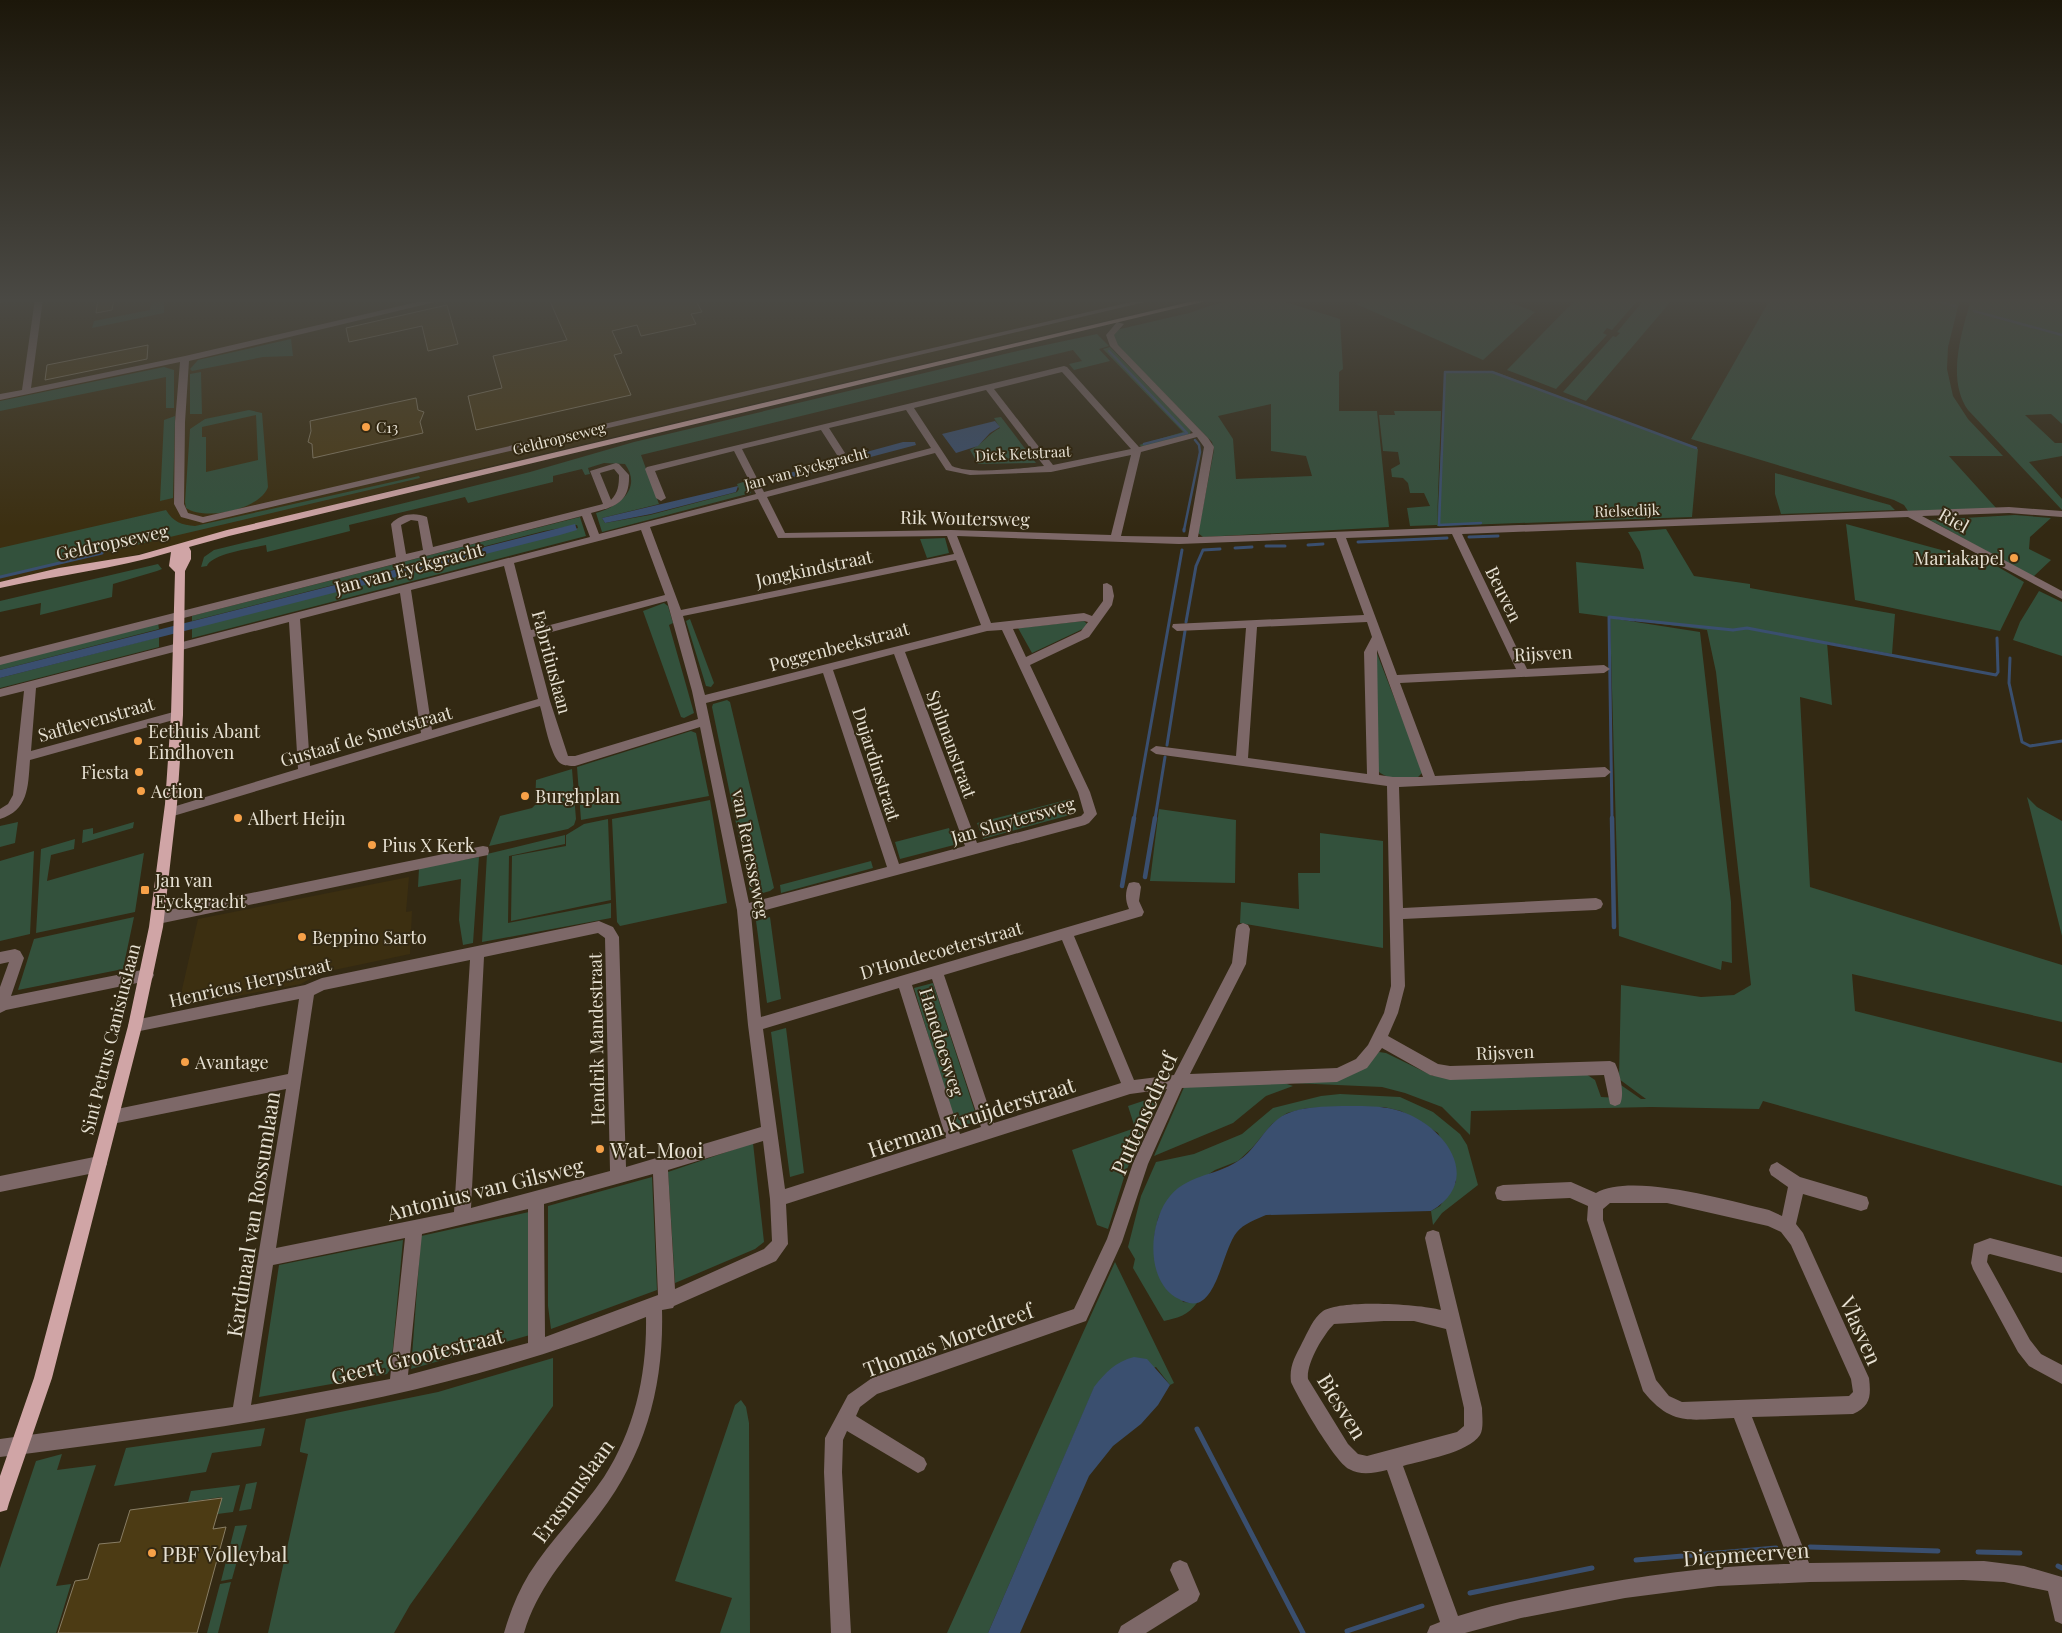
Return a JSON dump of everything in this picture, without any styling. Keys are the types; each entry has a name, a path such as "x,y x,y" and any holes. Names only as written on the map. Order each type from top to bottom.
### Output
{"main road":[{"name":"Geldropseweg","path":"0,585 50,573 140,558 181,545 890,375"},
{"name":"Sint Petrus Canisiuslaan","path":"0,1503 43,1378 135,1026 158,918 170,812 177,715 180,571 174,566 175,554 181,545"}],"street":[{"path":"26,392 28,375"},
{"path":"0,397 107,375"},
{"path":"178,375 182,382 180,512 192,519 203,520 826,375"},
{"path":"661,498 650,469 987,386 1039,375"},
{"path":"1069,375 1137,451 1115,539"},
{"path":"1142,375 1208,443 1210,450 1192,541"},
{"path":"987,386 1051,469"},
{"name":"Dick Ketstraat","path":"908,406 949,468 960,472 1051,469 1100,461 1199,434"},
{"path":"824,427 840,453"},
{"path":"737,448 761,496"},
{"name":"Jan van Eyckgracht","path":"0,693 180,642 405,588 595,537 936,450"},
{"name":"Rik Woutersweg","path":"761,496 782,536 951,532 1192,541"},
{"name":"Jan van Eyckgracht","path":"0,661 180,618 608,506"},
{"name":"Rielsedijk","path":"1192,541 2009,510 2062,514"},
{"path":"586,513 595,537"},
{"name":"Riel","path":"1910,514 2062,595"},
{"name":"Jan van Eyckgracht","path":"402,560 396,524 405,519 419,516 423,519 429,553"},
{"name":"van Renesseweg","path":"644,525 669,597 677,614 701,700 744,910 755,1025 778,1200"},
{"name":"Beuven","path":"1455,530 1523,672"},
{"path":"951,532 987,627 1084,617 1094,620"},
{"path":"1340,535 1431,781"},
{"name":"Jongkindstraat","path":"677,614 959,556"},
{"name":"Fabritiuslaan","path":"508,560 544,702 561,756 565,761 575,761 705,721"},
{"path":"1024,663 1085,634 1092,627 1094,620 1105,608 1110,598 1107,586"},
{"path":"405,588 427,736"},
{"path":"526,635 669,597"},
{"path":"294,616 304,772"},
{"path":"1177,627 1370,618"},
{"path":"1242,762 1252,624"},
{"name":"Jan Sluytersweg","path":"744,910 1085,820 1091,814 1090,806 1006,626"},
{"name":"Poggenbeekstraat","path":"701,700 987,627"},
{"path":"1373,779 1370,652 1378,637"},
{"name":"Spilmanstraat","path":"898,649 973,850"},
{"name":"Dujardinstraat","path":"827,668 895,870"},
{"name":"Rijsven","path":"1393,679 1604,669"},
{"path":"0,814 8,811 17,802 24,757 30,686"},
{"name":"Gustaaf de Smetstraat","path":"170,812 544,702"},
{"name":"Saftlevenstraat","path":"24,757 177,715"},
{"path":"1156,750 1394,782 1604,772"},
{"path":"1178,1081 1337,1075 1355,1068 1367,1058 1396,1003 1397,914 1394,782"},
{"path":"158,918 483,851"},
{"name":"D'Hondecoeterstraat","path":"755,1025 1137,912 1132,901 1134,887"},
{"path":"1397,914 1596,904"},
{"name":"Henricus Herpstraat","path":"135,1026 307,991 322,984 599,927 608,931"},
{"name":"Puttensedreef","path":"1080,1315 1114,1242 1137,1172 1178,1081 1239,964 1243,929"},
{"name":"Hendrik Mandestraat","path":"608,931 612,937 618,1177"},
{"path":"1066,933 1130,1088"},
{"path":"462,1218 477,953"},
{"path":"0,958 16,955 15,965 1,1006"},
{"name":"Hanedoesweg","path":"936,972 990,1132"},
{"path":"1,1006 146,975"},
{"name":"Hanedoesweg","path":"904,981 954,1143"},
{"name":"Kardinaal van Rossumlaan","path":"241,1415 295,1080 307,991"},
{"name":"Rijsven","path":"1378,1038 1435,1070 1450,1073 1610,1068 1615,1099"},
{"path":"112,1117 295,1080"},
{"name":"Herman Kruijderstraat","path":"778,1200 1130,1088 1178,1081"},
{"name":"Antonius van Gilsweg","path":"266,1258 462,1218 618,1177 769,1132"},
{"path":"0,1184 99,1164"},
{"name":"Erasmuslaan","path":"514,1633 530,1587 556,1550 595,1505 635,1439 652,1382 661,1304 660,1165"},
{"path":"1777,1170 1796,1184 1861,1203"},
{"path":"1504,1193 1571,1190 1597,1202 1602,1197 1610,1194 1667,1195 1769,1218 1787,1226 1793,1208 1796,1184"},
{"path":"536,1199 536,1348"},
{"name":"Geert Grootestraat","path":"0,1448 241,1415 398,1386 536,1348 661,1304 770,1255 780,1244 778,1200"},
{"name":"Vlasven","path":"1597,1202 1593,1211 1595,1220 1649,1385 1663,1402 1681,1411 1853,1405 1862,1396 1860,1378 1797,1239 1787,1226"},
{"path":"398,1386 414,1229"},
{"name":"Biesven","path":"1433,1238 1454,1324 1474,1408 1473,1430 1462,1440 1392,1460 1367,1465 1353,1462 1342,1450 1300,1382 1298,1369 1321,1325 1329,1317 1342,1314 1426,1313 1442,1316 1454,1324"},
{"path":"2062,1265 1990,1246 1980,1250 1979,1262 2024,1346 2035,1360 2062,1375"},
{"name":"Thomas Moredreef","path":"841,1633 833,1472 834,1438 854,1401 872,1387 1080,1315"},
{"path":"1740,1410 1803,1572"},
{"path":"844,1419 918,1464"},
{"path":"1392,1460 1444,1630"},
{"path":"1128,1633 1190,1594 1180,1570"},
{"name":"Diepmeerven","path":"1444,1630 1511,1610 1656,1583 1803,1572 1967,1571 2042,1579 2059,1586"},
{"path":"2059,1586 2062,1614"}],"shaded area":[{"path":"0,375 874,375 436,479 169,547 0,586"},
{"name":"Beppino Sarto","path":"409,877 406,912 412,911 410,954 320,973 301,984 178,1007 198,919"}],"green space":[{"path":"124,375 174,375 174,408 166,408 166,377 0,411 0,401"},
{"path":"190,375 201,375 202,414 190,414"},
{"path":"915,375 969,375 641,455 659,504 602,518 605,523 650,515 737,492 739,489 737,484 746,481 751,493 602,532 596,513 620,501 630,489 630,473 625,464 604,463 588,468 590,474 585,475 582,469 553,476 553,482 468,503 465,497 349,525 350,531 267,552 266,545 243,550 216,558 207,566 201,567 204,557 214,550 530,472 634,442"},
{"path":"1128,375 1138,375 1191,430 1190,434 1143,447 1139,445 1183,432"},
{"path":"1147,375 1339,375 1339,411 1377,411 1389,527 1203,537 1198,533 1214,450 1212,442","holes":["1271,404 1271,451 1306,456 1312,476 1236,479 1233,439 1218,416"]},
{"path":"1445,375 1504,375 1698,449 1692,517 1437,526"},
{"path":"1520,375 1569,375 1556,389"},
{"path":"1578,375 1608,375 1586,401 1563,392"},
{"path":"1727,375 1948,375 1953,396 1968,419 2003,456 1949,456 1997,509 1908,511 1904,505 1894,500 1691,439"},
{"path":"1957,375 2062,375 2062,424 2051,414 2025,415 2055,443 2062,443 2062,456 2029,462 2062,499 2062,510 1968,410 1961,398"},
{"path":"249,410 262,413 268,487 263,495 254,502 231,511 218,513 195,512 186,508 190,429 205,419","holes":["256,415 258,460 206,472 206,437 202,437 202,427"]},
{"path":"1394,411 1441,411 1437,525 1410,526 1407,508 1430,506 1424,493 1410,493 1408,483 1403,478 1392,477 1391,469 1400,464 1398,452 1383,451 1379,415 1395,415"},
{"path":"175,416 173,498 160,501 164,420"},
{"path":"1001,417 1036,463 978,464 970,450 1000,428 994,418"},
{"path":"1775,473 1890,505 1895,510 1781,514 1775,494"},
{"path":"419,476 420,478 0,577 0,548 166,510 178,522 195,526"},
{"path":"2015,515 2051,518 2030,537 2029,549 2051,560 2033,577 1930,520"},
{"path":"580,517 586,536 192,638 192,628 578,528 577,525 544,531 192,621 192,616 195,615"},
{"path":"1846,524 1993,564 2024,582 2000,631 1855,600"},
{"path":"1666,529 1694,576 1750,584 1750,588 1895,614 1892,654 1827,642 1832,705 1800,697 1810,887 2062,965 2062,1022 1852,974 1855,1011 2062,1063 2062,1186 1763,1101 1759,1109 1651,1107 1471,1111 1470,1135 1442,1107 1405,1093 1382,1087 1293,1083 1331,1081 1350,1076 1379,1052 1386,1053 1433,1076 1586,1074 1595,1080 1601,1097 1619,1098 1618,1083 1641,1099 1646,1099 1619,1079 1621,985 1701,997 1734,995 1751,985 1716,672 1707,630 1579,613 1576,562 1644,569 1640,552 1628,532"},
{"path":"945,538 949,553 927,558 920,539"},
{"path":"158,564 162,569 113,584 112,597 40,615 41,603 0,612 0,601"},
{"path":"2039,591 2062,602 2062,656 2013,640 2020,622"},
{"path":"664,603 668,606 673,623 669,625 694,713 684,718 681,717 643,611"},
{"path":"1610,618 1700,632 1731,902 1732,963 1722,961 1721,970 1619,936"},
{"path":"690,619 714,683 711,687 706,686 686,621"},
{"path":"1084,621 1089,626 1032,653 1018,628"},
{"path":"158,623 159,629 0,670 0,663"},
{"path":"159,637 159,647 0,688 0,678"},
{"path":"1376,651 1423,772 1418,777 1397,779 1386,776 1378,771"},
{"path":"727,700 730,702 774,888 756,895 750,891 712,707 713,704"},
{"path":"691,731 696,733 709,796 581,820 577,767"},
{"path":"572,769 576,819 574,825 568,829 489,846 500,816 532,808 535,805 536,780"},
{"path":"2027,797 2037,807 2062,821 2062,936"},
{"path":"1070,799 1077,813 983,839 977,823"},
{"path":"710,800 727,903 620,926 617,922 612,819"},
{"path":"1159,809 1236,820 1235,883 1150,881"},
{"path":"608,819 611,900 511,921 512,856 566,846 566,835 584,824"},
{"path":"18,822 15,843 0,847 0,826"},
{"path":"134,822 133,828 82,843 83,830 93,828 93,834"},
{"path":"949,828 954,845 900,859 895,842"},
{"path":"1320,833 1383,841 1383,948 1240,923 1241,902 1299,909 1298,873 1320,873"},
{"path":"565,835 565,844 509,856 508,923 611,903 611,918 482,942 487,854"},
{"path":"75,839 74,849 51,855 47,881 144,853 135,912 36,933 41,849"},
{"path":"34,851 30,934 0,941 0,861"},
{"path":"479,857 473,943 463,945 459,920 461,879 418,887 419,868"},
{"path":"871,861 873,868 781,893 780,885"},
{"path":"134,917 123,969 18,990 34,939"},
{"path":"770,917 781,999 767,1003 756,921"},
{"path":"933,983 978,1121 956,1128 914,988"},
{"path":"786,1028 804,1173 790,1177 771,1032"},
{"path":"1284,1083 1293,1086 1266,1096 1233,1123 1154,1156 1185,1085"},
{"path":"1340,1094 1400,1097 1433,1112 1460,1134 1467,1145 1478,1185 1442,1213 1433,1225 1431,1211 1440,1206 1456,1182 1456,1171 1438,1133 1401,1111 1384,1107 1307,1108 1287,1113 1272,1124 1252,1148 1238,1161 1215,1170 1167,1201 1158,1218 1154,1237 1183,1302 1197,1303 1182,1315 1164,1321 1133,1268 1135,1259 1128,1247 1141,1196 1156,1162 1194,1154 1242,1134 1273,1108 1321,1096"},
{"path":"1152,1098 1158,1102 1126,1171 1108,1229 1097,1225 1072,1150 1135,1128 1128,1106"},
{"path":"753,1143 764,1242 755,1249 675,1283 668,1172"},
{"path":"652,1177 657,1290 551,1329 548,1306 548,1206"},
{"path":"529,1212 530,1335 411,1369 421,1236"},
{"path":"403,1240 391,1368 387,1374 259,1397 279,1265"},
{"path":"1115,1262 1174,1383 1170,1385 1156,1367 1094,1388 988,1633 947,1633"},
{"path":"553,1358 553,1406 410,1605 394,1633 268,1633 308,1454 300,1452 306,1419 438,1392"},
{"path":"741,1400 746,1407 749,1423 750,1633 720,1633 732,1598 675,1581 735,1405"},
{"path":"265,1428 261,1446 212,1453 206,1472 114,1486 126,1448"},
{"path":"62,1454 57,1470 96,1465 56,1586 71,1584 56,1633 0,1633 0,1568 36,1461"},
{"path":"257,1482 251,1509 239,1511 246,1484"},
{"path":"240,1485 233,1512 217,1514 222,1497 188,1502 191,1491"},
{"path":"247,1525 232,1579 221,1581 235,1526"},
{"path":"231,1582 218,1633 207,1633 220,1584"}],"water":[{"path":"995,421 1000,427 990,433 978,446 956,453 942,434"},
{"path":"903,442 915,442 916,445 776,482 771,478"},
{"path":"738,486 736,492 651,514 605,523 602,518"},
{"path":"575,524 577,530 560,535 0,678 0,670"},
{"path":"1371,1106 1393,1109 1416,1118 1431,1128 1443,1140 1452,1154 1457,1169 1455,1184 1447,1198 1431,1211 1266,1215 1246,1224 1237,1232 1232,1239 1215,1282 1204,1299 1197,1303 1188,1303 1175,1297 1159,1277 1153,1251 1157,1223 1167,1200 1182,1185 1229,1166 1245,1156 1272,1124 1286,1114 1307,1108"},
{"path":"1134,1357 1147,1359 1170,1385 1158,1405 1141,1424 1113,1446 1089,1476 1020,1633 988,1633 1094,1387 1111,1368"}],"building":[{"path":"46,375 68,375 45,380"},
{"path":"498,375 623,375 631,395 476,430 468,396 502,388"},
{"name":"C13","path":"416,398 418,410 424,412 420,422 423,433 313,458 312,444 308,442 311,431 310,421"},
{"path":"222,1498 213,1529 226,1527 197,1633 58,1633 75,1581 88,1579 99,1544 120,1542 130,1510"}],"waterway":[{"path":"1132,375 1187,433 1144,444"},
{"path":"1445,375 1439,525 1481,523"},
{"path":"1501,375 1696,448"},
{"path":"1184,530 1200,452 1199,445 1195,440"},
{"path":"1469,537 1498,536"},
{"path":"1358,542 1447,538"},
{"path":"1308,545 1323,544"},
{"path":"1266,546 1285,546"},
{"path":"1235,548 1252,547"},
{"path":"1186,622 1196,566 1203,550 1220,549"},
{"path":"1134,819 1182,550"},
{"path":"0,577 102,553"},
{"path":"1612,819 1609,617 1634,620"},
{"path":"1636,620 1733,630 1747,628 1996,675 1998,672 1997,638"},
{"path":"1167,745 1185,631"},
{"path":"2010,658 2009,683 2022,742 2030,746 2062,741"},
{"path":"1155,819 1165,757"},
{"path":"1122,886 1134,818"},
{"path":"1145,877 1155,818"},
{"path":"1612,818 1614,927"},
{"path":"1197,1429 1303,1633"},
{"path":"1810,1547 1938,1551"},
{"path":"1636,1560 1776,1548"},
{"path":"1978,1552 2020,1553"},
{"path":"2058,1566 2062,1568"},
{"path":"1470,1593 1592,1568"},
{"path":"1347,1631 1422,1606"}],"place":[{"name":"C13","path":"366,427"},
{"name":"Mariakapel","path":"2014,558"},
{"name":"Eethuis Abant Eindhoven","path":"138,741"},
{"name":"Fiesta","path":"139,772"},
{"name":"Action","path":"141,791"},
{"name":"Burghplan","path":"525,796"},
{"name":"Albert Heijn","path":"238,818"},
{"name":"Pius X Kerk","path":"372,845"},
{"name":"Jan van Eyckgracht","path":"145,890"},
{"name":"Beppino Sarto","path":"302,937"},
{"name":"Avantage","path":"185,1062"},
{"name":"Wat-Mooi","path":"600,1149"},
{"name":"PBF Volleybal","path":"152,1553"}]}
